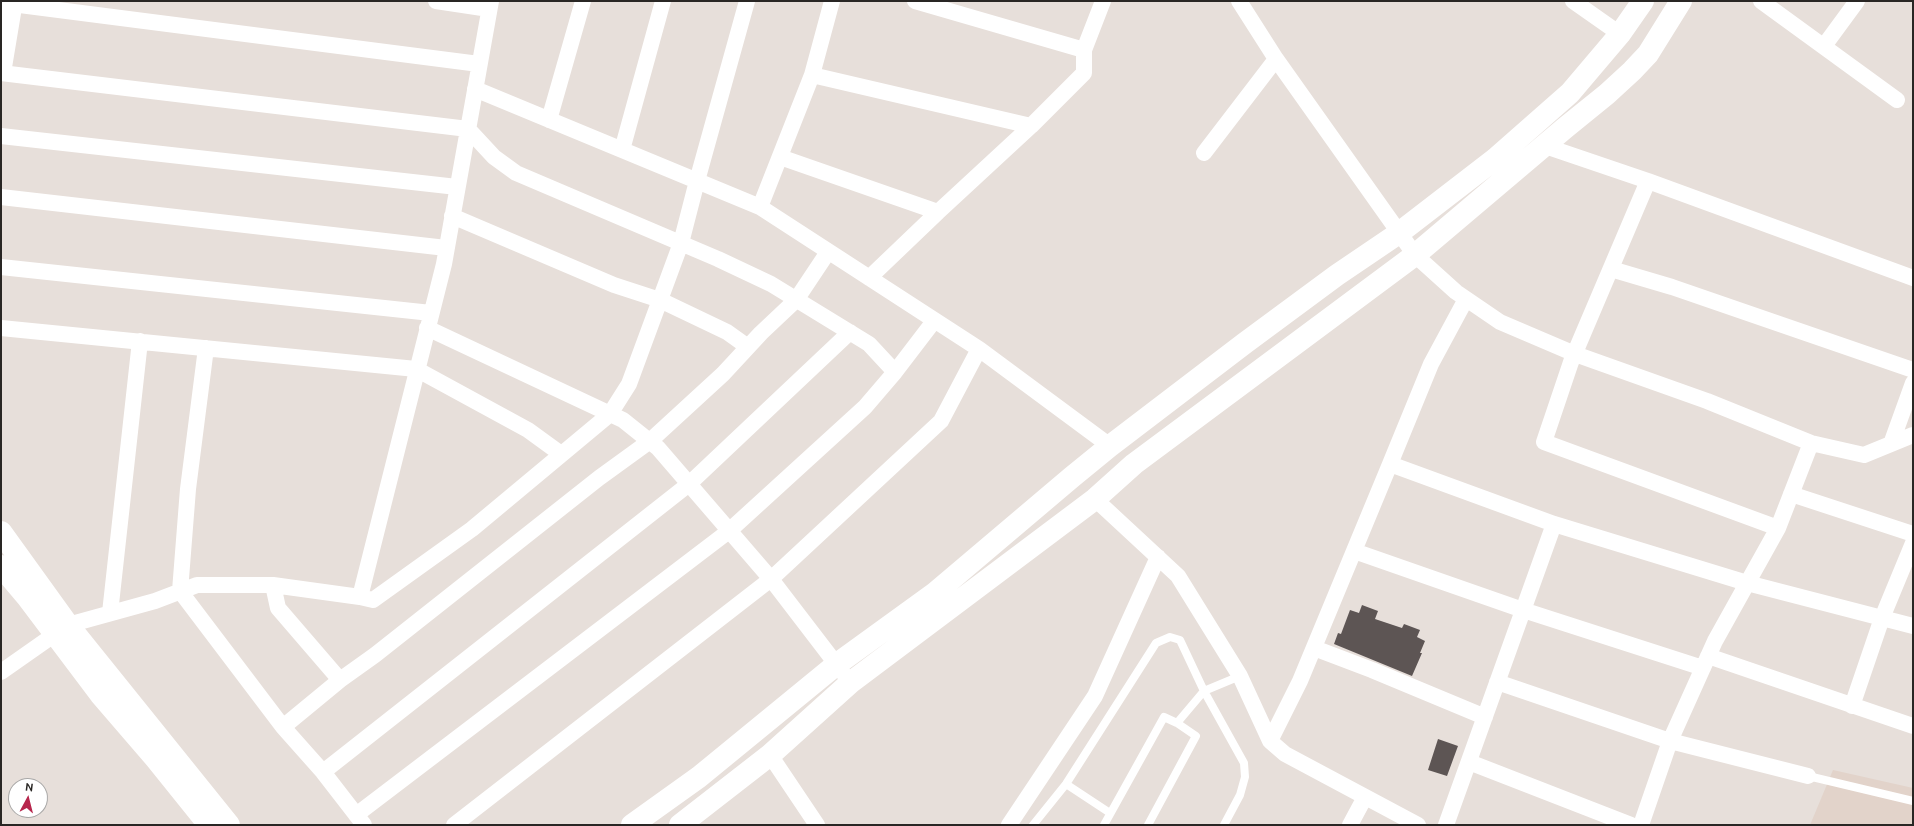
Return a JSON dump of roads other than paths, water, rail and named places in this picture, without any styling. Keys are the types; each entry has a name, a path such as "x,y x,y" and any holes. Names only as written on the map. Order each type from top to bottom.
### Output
{"street":[{"path":"360,597 446,248 490,5 436,1"},
{"path":"549,120 584,1"},
{"path":"622,150 663,1"},
{"path":"1,672 61,629 110,613 155,601 197,585 273,585 373,600 472,529 610,414 629,384 681,243 747,1"},
{"path":"760,207 812,75 832,1"},
{"path":"914,1 1084,50"},
{"path":"869,278 1031,126 1084,73 1084,50 1103,1"},
{"path":"1239,1 1276,59 1415,255 1456,292 1500,322 1575,354 1707,402 1811,443 1864,454 1913,435"},
{"path":"1573,1 1620,34"},
{"path":"632,825 698,776 837,664 935,593 1110,446 1337,275 1399,233 1495,159 1570,93 1620,34 1643,1"},
{"path":"680,825 770,755 850,683 1095,499 1134,464 1415,255 1632,71 1648,54 1681,1"},
{"path":"1761,1 1897,100"},
{"path":"1824,46 1857,1"},
{"path":"1,67 8,3 479,64"},
{"path":"1204,153 1276,59"},
{"path":"1,73 468,129 494,156 516,173 681,243 771,284 869,344 895,372"},
{"path":"812,75 1031,126"},
{"path":"475,89 760,207 979,349 1110,446"},
{"path":"1,136 457,187"},
{"path":"1545,146 1648,181 1913,278"},
{"path":"780,157 938,212"},
{"path":"1648,181 1575,354 1544,442 1778,528"},
{"path":"1,197 446,248"},
{"path":"452,216 614,285 660,300 728,332 748,347"},
{"path":"283,727 340,680 375,656 600,478 650,441 718,379 796,300 828,252"},
{"path":"1,267 429,321 623,420 650,441 658,448 771,579 850,683"},
{"path":"1611,269 1672,287 1913,370"},
{"path":"1270,741 1314,648 1431,364 1466,299"},
{"path":"206,348 188,489 180,591 283,727 323,772 360,820 729,531 865,407 895,372 934,321"},
{"path":"1,328 416,369 528,430 561,454"},
{"path":"323,772 689,484 850,332"},
{"path":"110,613 140,341"},
{"path":"454,825 771,579 941,421 979,349"},
{"path":"1891,444 1913,383"},
{"path":"1641,825 1670,742 1706,662 1747,583 1778,528 1811,443"},
{"path":"1390,464 1554,524 1747,583 1913,626"},
{"path":"1791,494 1913,534"},
{"path":"1095,499 1178,576 1240,676 1270,741 1285,754 1418,825"},
{"path":"1446,825 1554,524"},
{"path":"1,532 100,694 156,759 209,825"},
{"path":"1852,706 1882,618 1913,543"},
{"path":"1354,551 1523,610 1706,662 1913,726"},
{"path":"1009,825 1095,696 1158,556"},
{"path":"1,566 27,597 61,629 229,825"},
{"path":"273,585 278,608 340,680"},
{"path":"1314,648 1372,670 1485,718"},
{"path":"1497,682 1670,742 1808,776"},
{"path":"770,755 817,825"},
{"path":"1469,762 1632,825"},
{"path":"1350,825 1365,797"}],"lane":[{"path":"1033,825 1066,784 1156,643 1170,637 1180,640 1204,691 1244,763 1245,777 1240,795 1224,825"},
{"path":"1177,723 1204,691 1240,676"},
{"path":"1104,825 1164,717 1177,723 1196,736 1148,825"},
{"path":"1808,776 1913,801"},
{"path":"1066,784 1110,813"}]}
